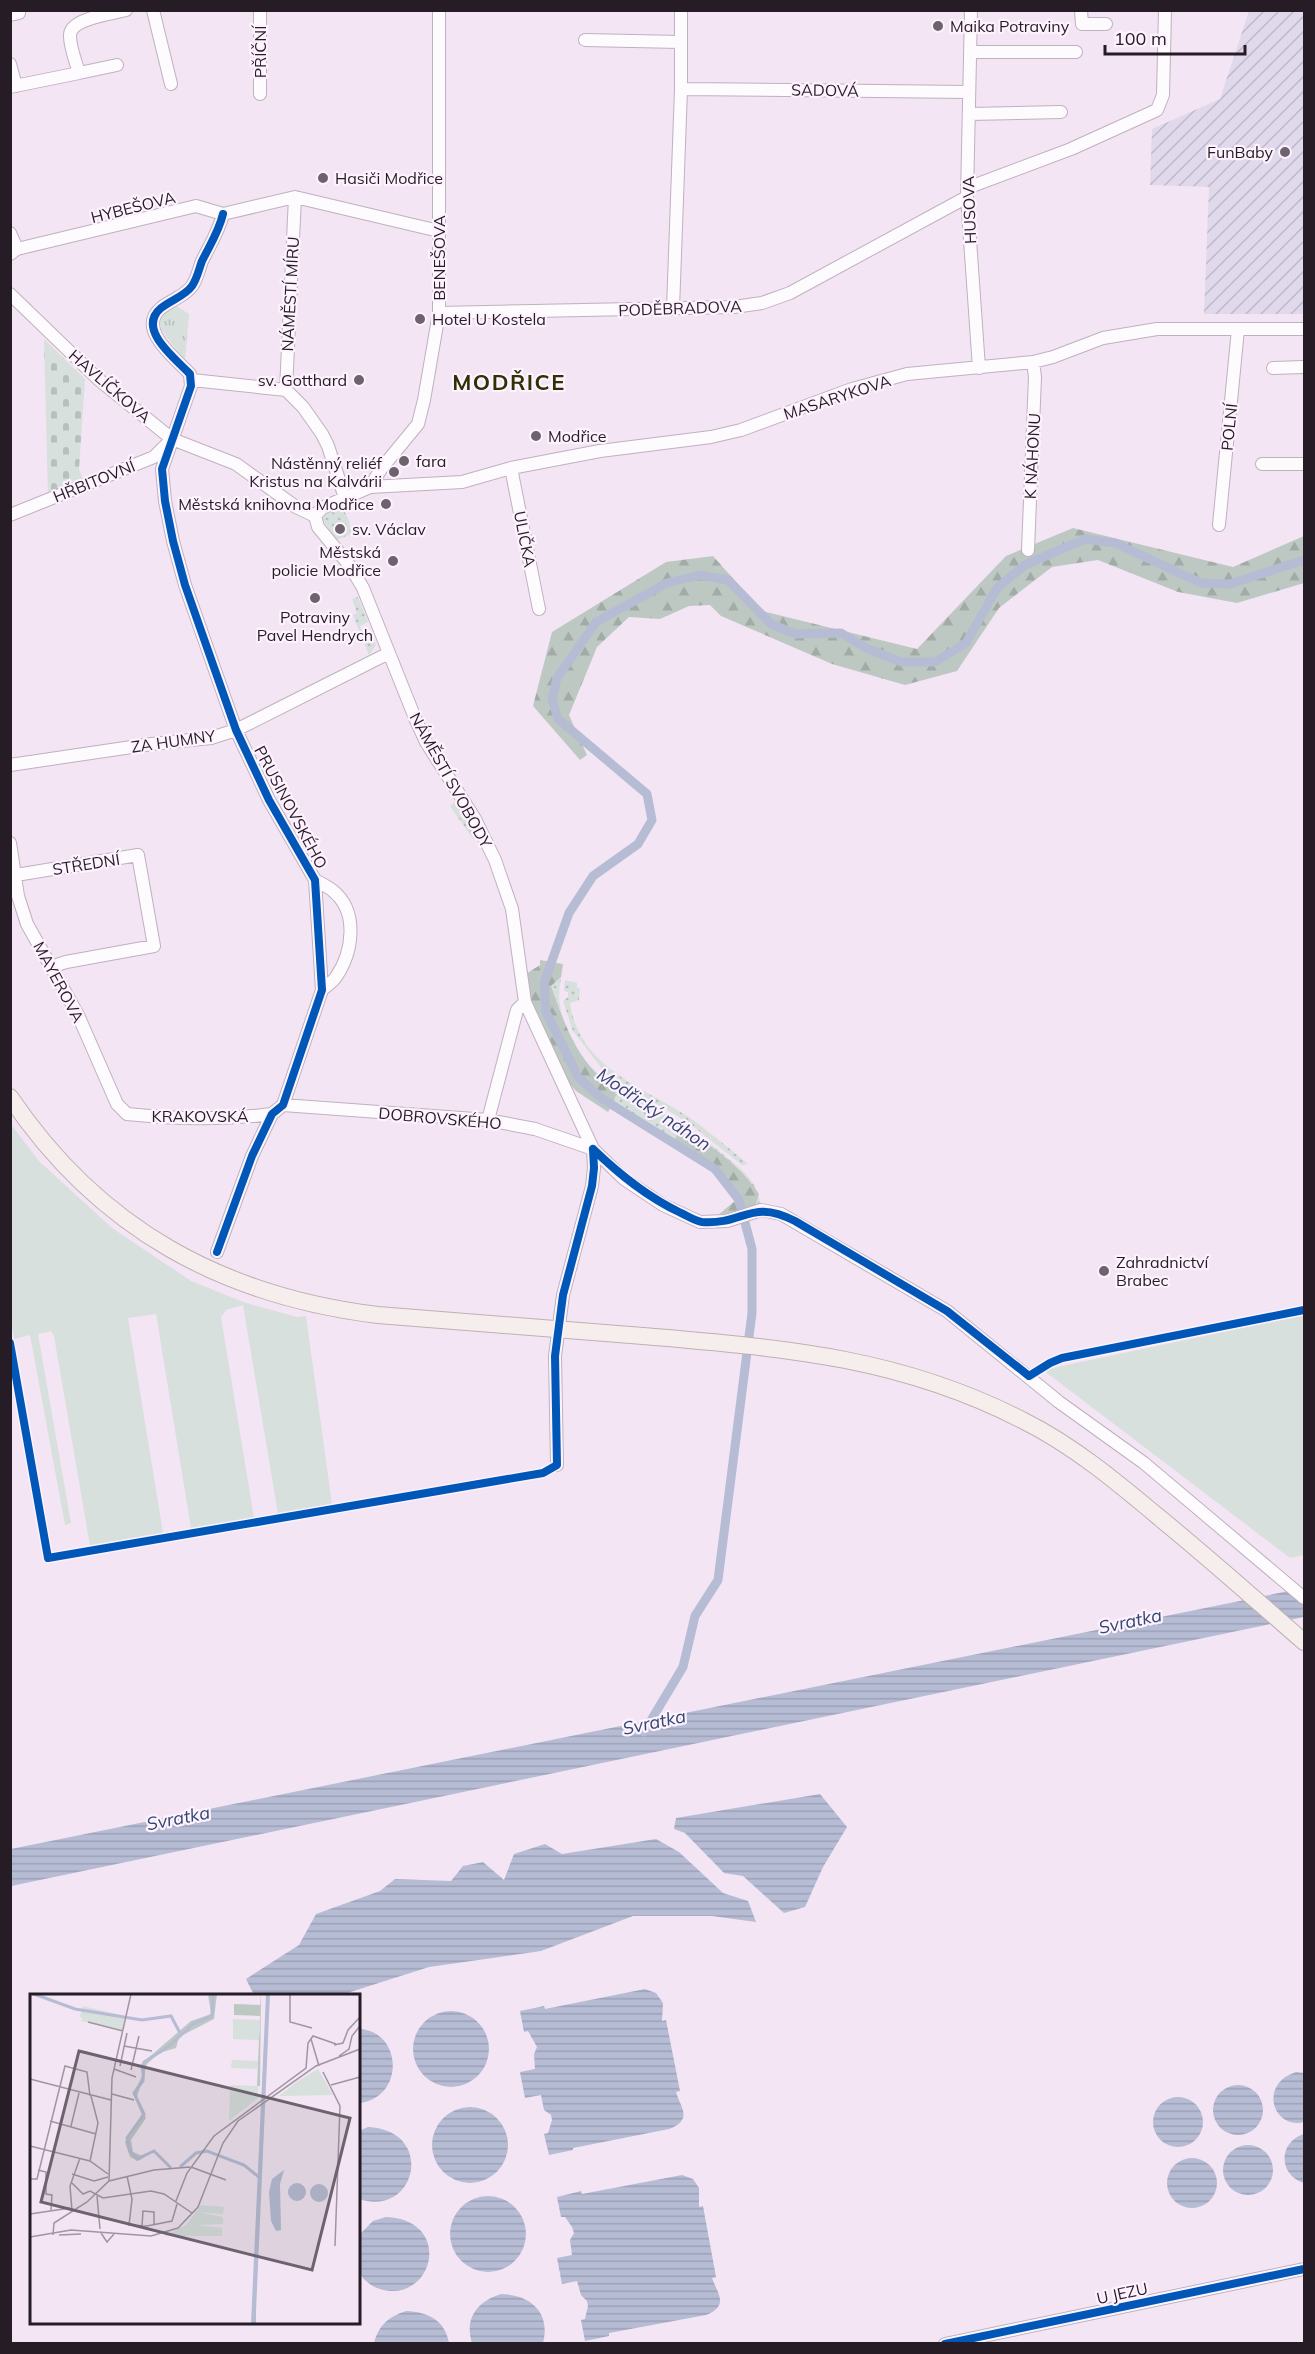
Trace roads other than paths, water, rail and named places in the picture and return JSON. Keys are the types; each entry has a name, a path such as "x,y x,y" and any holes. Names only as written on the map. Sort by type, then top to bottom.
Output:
{"main road":[{"path":"10,1097 40,1138 72,1174 141,1231 217,1274 279,1297 330,1309 378,1315 729,1344 829,1356 896,1370 979,1400 1026,1422 1104,1473 1304,1641"}],"street":[{"path":"79,73 70,36 71,29 78,23 126,10"},
{"path":"153,10 171,84"},
{"name":"PŘÍČNÍ","path":"260,10 260,94"},
{"name":"BENEŠOVA","path":"370,488 381,469 418,424 439,313 439,10"},
{"path":"673,309 681,89 681,10"},
{"name":"HUSOVA","path":"971,10 967,193 980,368"},
{"path":"1081,10 1082,24 1106,24"},
{"name":"PODĚBRADOVA","path":"439,313 734,307 762,303 790,292 967,193 1157,110 1163,95 1165,10"},
{"path":"585,40 680,42"},
{"path":"970,52 1076,52"},
{"path":"10,64 13,87 117,65"},
{"name":"SADOVÁ","path":"681,89 969,92"},
{"path":"969,114 1061,112"},
{"name":"HYBEŠOVA","path":"14,252 196,206 223,214 295,198 439,231"},
{"name":"NÁMĚSTÍ MÍRU","path":"286,390 295,198"},
{"path":"223,214 218,232 193,285 161,308 154,316 152,323 154,332 190,374 192,380 286,390 303,407 328,446 345,498"},
{"path":"10,232 14,252"},
{"name":"HAVLÍČKOVA","path":"10,294 98,379 172,439 236,464 296,507 315,516"},
{"name":"POLNÍ","path":"1219,525 1238,329"},
{"name":"MASARYKOVA","path":"370,488 462,482 511,468 600,452 711,437 741,430 852,389 907,374 1034,362 1103,338 1156,330 1305,329"},
{"name":"K NÁHONU","path":"1028,550 1034,362"},
{"path":"1273,368 1305,367"},
{"name":"PRUSINOVSKÉHO","path":"192,380 162,469 165,501 173,541 185,585 236,730 269,800 315,880 322,990 283,1105"},
{"name":"HŘBITOVNÍ","path":"10,514 154,457 172,439"},
{"path":"1262,464 1305,464"},
{"name":"ULIČKA","path":"511,468 538,609"},
{"path":"315,516 322,508 370,488"},
{"name":"NÁMĚSTÍ SVOBODY","path":"315,516 318,527 350,566 363,588 426,742 475,819 495,860 512,909 525,1002 593,1149"},
{"name":"ZA HUMNY","path":"10,765 152,744 211,738 236,730 389,653"},
{"name":"MAYEROVA","path":"10,843 22,911 78,1015 117,1104 127,1114"},
{"name":"STŘEDNÍ","path":"16,875 138,855 154,946 66,962 51,967"},
{"name":"PRUSINOVSKÉHO","path":"315,880 332,890 342,901 352,927 349,948 336,979 322,990"},
{"path":"488,1120 517,1010 525,1002"},
{"path":"217,1252 248,1165 272,1114 283,1105"},
{"name":"DOBROVSKÉHO","path":"283,1105 488,1120 535,1129 593,1149"},
{"name":"KRAKOVSKÁ","path":"127,1114 248,1117 272,1114"},
{"path":"593,1149 624,1179 663,1205 700,1222 727,1221 767,1210 782,1214 947,1311 1077,1416 1144,1463 1305,1598"},
{"path":"557,1465 555,1356 558,1329 563,1295 592,1186 593,1149"},
{"name":"U JEZU","path":"945,2343 1305,2269"}],"water":[{"name":"Svratka","path":"1304,1588 1304,1617 11,1886 11,1849"},
{"path":"820,1794 847,1827 823,1867 805,1907 784,1913 743,1876 724,1873 685,1833 674,1829 676,1818"},
{"path":"656,1839 679,1852 723,1893 748,1901 756,1922 712,1916 633,1916 541,1951 429,1967 344,1994 254,1994 246,1979 299,1945 316,1914 380,1891 395,1879 451,1881 463,1866 483,1862 504,1880 514,1854 545,1844 562,1854"},
{"path":"645,1989 656,1993 663,2003 662,2021 666,2020 680,2091 676,2092 683,2112 681,2121 669,2129 549,2155 544,2134 548,2133 552,2120 551,2115 544,2110 541,2095 525,2098 520,2072 535,2069 534,2054 537,2047 528,2031 524,2032 520,2011 544,2006 545,2009"},
{"path":"451,2011 465,2014 478,2022 486,2035 489,2049 486,2063 478,2076 465,2084 451,2087 437,2084 424,2076 416,2063 413,2049 416,2035 424,2022 437,2014"},
{"path":"360,2029 374,2033 384,2041 393,2065 391,2078 385,2090 374,2098 360,2103"},
{"path":"1296,2072 1304,2073 1304,2122 1293,2123 1278,2113 1274,2105 1274,2095 1277,2086 1284,2078"},
{"path":"1233,2085 1243,2085 1256,2092 1263,2105 1263,2115 1256,2128 1243,2135 1233,2135 1224,2131 1217,2124 1213,2115 1213,2105 1217,2096 1224,2089"},
{"path":"1173,2097 1183,2097 1196,2104 1203,2117 1203,2127 1196,2140 1183,2147 1173,2147 1164,2143 1157,2136 1153,2127 1153,2117 1157,2108 1164,2101"},
{"path":"470,2107 484,2110 497,2118 505,2131 508,2145 505,2159 497,2172 484,2180 470,2183 456,2180 443,2172 435,2159 432,2145 435,2131 443,2118 456,2110"},
{"path":"368,2127 390,2132 403,2142 410,2156 411,2171 405,2185 394,2196 379,2201 360,2199 360,2131"},
{"path":"1304,2134 1304,2183 1289,2173 1284,2158 1289,2144"},
{"path":"1243,2145 1253,2145 1266,2152 1273,2165 1273,2175 1266,2188 1253,2195 1243,2195 1234,2191 1227,2184 1223,2175 1223,2165 1227,2156 1234,2149"},
{"path":"1187,2158 1197,2158 1210,2165 1217,2178 1217,2188 1210,2201 1197,2208 1187,2208 1178,2204 1171,2197 1167,2188 1167,2178 1171,2169 1178,2162"},
{"path":"682,2175 693,2179 699,2188 699,2207 703,2206 716,2277 712,2278 720,2298 718,2307 706,2315 609,2333 609,2336 585,2341 581,2320 585,2319 587,2301 581,2295 577,2281 562,2284 557,2258 572,2255 570,2240 574,2233 565,2217 561,2217 557,2197"},
{"path":"488,2196 502,2199 515,2207 523,2220 526,2234 523,2248 515,2261 502,2269 488,2272 474,2269 461,2261 453,2248 450,2234 453,2220 461,2207 474,2199"},
{"path":"386,2217 408,2222 422,2232 428,2245 429,2260 423,2274 413,2285 398,2291 380,2289 368,2283 360,2274 360,2234 373,2221"},
{"path":"501,2294 521,2298 536,2307 544,2322 543,2343 472,2343 470,2326 475,2312 486,2301"},
{"path":"406,2311 421,2313 434,2319 444,2328 449,2343 374,2343 385,2322"}],"waterway":[{"name":"Modřický náhon","path":"644,1732 683,1667 695,1616 718,1580 752,1313 752,1249 739,1200 715,1169 601,1098 578,1077 546,1012 544,983 569,913 593,876 638,844 652,820 647,794 558,719 552,699 557,678 596,622 667,583 700,575 728,580 771,624 795,634 841,633 866,648 901,662 935,662 966,643 997,588 1025,565 1085,539 1115,543 1201,583 1230,584 1304,560"}],"place":[{"name":"Maika Potraviny","path":"938,26"},
{"name":"FunBaby","path":"1285,152"},
{"name":"Hasiči Modřice","path":"323,178"},
{"name":"Hotel U Kostela","path":"420,319"},
{"name":"sv. Gotthard","path":"359,380"},
{"name":"Modřice","path":"536,436"},
{"name":"fara","path":"404,461"},
{"name":"Nástěnný reliéf Kristus na Kalvárii","path":"394,472"},
{"name":"Městská knihovna Modřice","path":"386,504"},
{"name":"sv. Václav","path":"340,529"},
{"name":"Městská policie Modřice","path":"393,561"},
{"name":"Potraviny Pavel Hendrych","path":"315,598"},
{"name":"Zahradnictví Brabec","path":"1104,1271"}],"district":[{"name":"MODŘICE","path":"509,382"}]}
